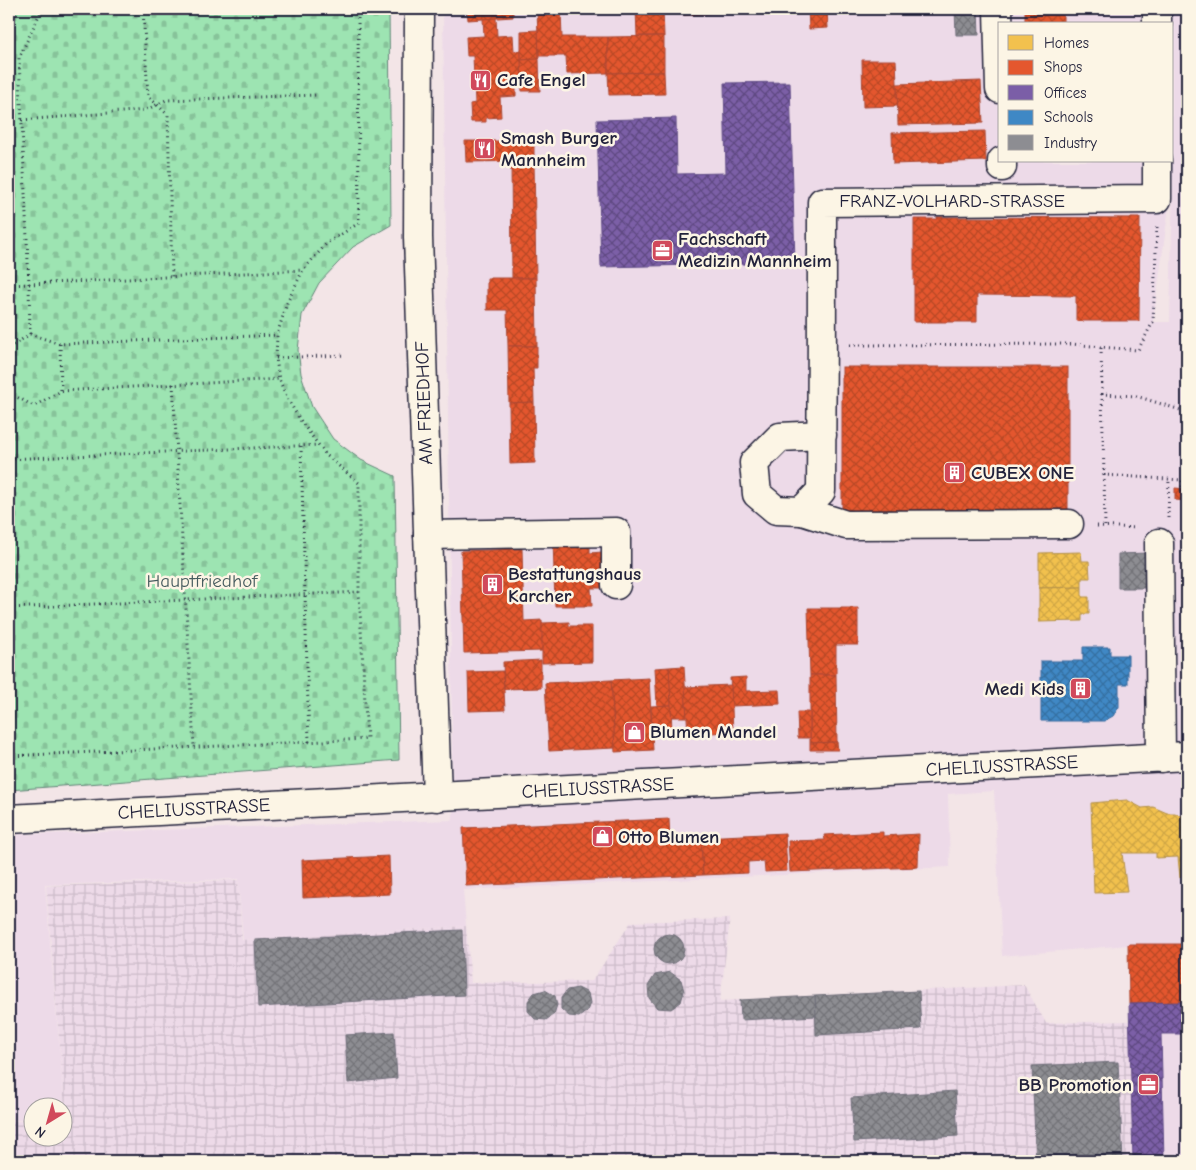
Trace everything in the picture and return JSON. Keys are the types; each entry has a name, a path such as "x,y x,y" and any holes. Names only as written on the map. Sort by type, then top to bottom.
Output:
{"street":[{"name":"AM FRIEDHOF","path":"418,9 418,236 437,797"},
{"path":"998,9 998,22"},
{"path":"1157,9 1157,22"},
{"path":"1157,162 1157,199"},
{"name":"FRANZ-VOLHARD-STRASSE","path":"802,511 821,491 822,202 1157,199"},
{"path":"822,435 780,437 754,463 757,494 776,510 802,511 846,525 1069,524"},
{"path":"428,535 616,532 616,585"},
{"path":"1159,537 1174,757"},
{"name":"CHELIUSSTRASSE","path":"9,819 1174,757"}],"path":[{"path":"30,334 19,58 42,9"},
{"path":"143,9 148,96 168,115 172,277"},
{"path":"9,756 367,739 359,592 359,483 326,455 302,423 287,398 279,379 276,358 277,335 287,303 302,270 327,243 359,223 358,9"},
{"path":"9,58 19,58"},
{"path":"22,120 146,110 166,100 318,94"},
{"path":"822,345 1072,344 1138,350 1153,322 1157,199"},
{"path":"9,285 302,270"},
{"path":"30,334 60,344 277,335"},
{"path":"9,348 30,334"},
{"path":"60,344 61,391"},
{"path":"1101,347 1105,526"},
{"path":"276,358 345,355"},
{"path":"9,372 9,393 34,406 61,391 279,379"},
{"path":"173,384 194,747"},
{"path":"1102,394 1136,396 1187,412"},
{"path":"9,459 318,445"},
{"path":"301,446 304,595 310,742"},
{"path":"1104,475 1182,480 1182,495"},
{"path":"1069,524 1105,526 1159,537 1168,526 1169,478"},
{"path":"9,608 359,592"}],"shaded area":[{"path":"443,9 1187,9 1187,1161 1133,1161 1128,945 1002,956 994,791 948,794 950,867 463,890 466,926 243,940 238,879 45,885 64,1098 22,1098 22,1120 9,1120 9,835 453,820","holes":["1173,177 1170,322 1153,322"]},
{"path":"238,880 242,940 466,926 471,983 592,981 631,922 730,919 720,1001 1024,985 1046,1023 1130,1021 1133,1161 9,1161 9,1121 22,1121 22,1148 72,1148 72,1098 64,1098 46,886"}],"green space":[{"name":"Hauptfriedhof","path":"9,9 389,9 391,225 353,247 319,283 302,315 298,350 301,374 312,407 333,439 361,460 395,476 399,760 9,790"}],"building: Homes":[{"path":"1081,552 1082,561 1089,561 1090,578 1082,578 1082,587 1039,588 1039,553"},
{"path":"1082,587 1082,597 1089,597 1089,614 1082,614 1082,621 1039,622 1039,588"},
{"path":"1127,800 1142,808 1153,807 1167,813 1175,813 1187,819 1187,886 1183,886 1183,876 1180,878 1178,857 1156,858 1156,853 1122,853 1127,892 1094,893 1091,803"}],"building: Shops":[{"path":"467,9 513,9 513,17 468,20"},
{"path":"537,9 561,9 561,11 537,12"},
{"path":"636,9 663,9 664,36 637,36"},
{"path":"683,9 754,9 754,11 684,15"},
{"path":"808,9 827,9 828,28 809,29"},
{"path":"1025,9 1063,9 1063,22 1025,22"},
{"path":"561,11 562,37 608,37 608,73 567,74 566,56 539,56 537,12"},
{"path":"496,18 497,36 513,35 514,51 521,51 523,83 516,83 516,96 500,97 501,117 486,118 486,122 471,122 470,104 475,103 473,56 467,56 466,37 484,36 483,19"},
{"path":"538,30 539,59 521,60 521,31"},
{"path":"664,36 664,72 608,73 608,37"},
{"path":"539,59 540,91 522,91 521,60"},
{"path":"862,60 896,60 898,106 863,107"},
{"path":"664,72 665,94 609,95 608,73"},
{"path":"981,81 983,123 898,125 897,84"},
{"path":"985,131 986,161 893,164 892,133"},
{"path":"465,141 534,141 534,161 466,162"},
{"path":"511,161 534,161 536,278 512,278"},
{"path":"937,217 1140,218 1139,321 1076,321 1076,296 977,295 977,322 914,322 914,219 937,219"},
{"path":"487,278 536,278 537,346 508,346 507,310 487,310"},
{"path":"508,346 537,346 537,368 533,368 534,402 509,403"},
{"name":"CUBEX ONE","path":"842,367 1068,367 1068,515 842,515"},
{"path":"534,402 535,463 510,464 509,403"},
{"path":"1175,488 1187,489 1187,501 1175,500"},
{"path":"590,538 590,553 602,552 602,588 591,588 592,606 555,606 553,539"},
{"name":"Bestattungshaus Karcher","path":"522,549 524,621 542,620 543,651 464,653 461,551"},
{"path":"808,608 858,608 858,645 836,645 836,675 810,675"},
{"path":"569,622 569,626 592,626 592,662 542,663 542,623"},
{"path":"541,660 541,688 504,689 503,662"},
{"path":"684,666 687,717 671,717 669,667"},
{"path":"669,667 671,705 657,706 655,668"},
{"path":"503,671 505,710 469,711 468,672"},
{"path":"810,675 836,675 837,742 810,743"},
{"path":"746,677 746,691 779,690 780,704 732,706 730,678"},
{"path":"649,678 653,750 615,752 611,680"},
{"path":"611,680 615,748 549,751 545,683"},
{"path":"731,685 733,732 688,734 685,687"},
{"path":"671,705 672,733 652,734 651,706"},
{"path":"797,712 810,712 810,738 798,738"},
{"path":"837,742 838,750 810,750 810,743"},
{"path":"669,819 670,839 701,837 703,875 466,886 463,828"},
{"path":"883,832 883,836 919,834 918,867 790,872 788,841 825,840 824,835"},
{"path":"785,833 787,871 765,872 764,861 748,862 748,873 703,875 701,837"},
{"path":"389,856 390,894 303,898 302,860"},
{"path":"1128,944 1187,944 1187,1002 1129,1003"}],"building: Offices":[{"path":"790,82 795,263 601,267 597,120 676,118 677,174 726,173 724,83"},
{"path":"1187,1002 1187,1034 1161,1034 1164,1161 1133,1161 1129,1003"}],"building: Schools":[{"name":"Medi Kids","path":"1083,647 1110,647 1110,655 1128,655 1128,684 1119,684 1119,707 1113,716 1104,721 1041,721 1041,661 1083,661"}],"building: Industry":[{"path":"955,9 978,9 979,35 956,35"},
{"path":"1148,553 1148,588 1118,588 1118,554"},
{"path":"462,930 464,995 258,1007 255,940"},
{"path":"669,934 679,939 684,949 679,959 669,964 659,959 654,949 659,939"},
{"path":"670,972 681,980 684,991 681,1002 671,1009 657,1008 649,998 648,986 655,975"},
{"path":"578,988 588,993 590,1003 587,1011 579,1017 569,1016 561,1009 561,998 567,990"},
{"path":"545,990 555,996 557,1005 554,1014 546,1020 535,1019 528,1011 528,1001 534,993"},
{"path":"919,991 921,1029 816,1035 815,996"},
{"path":"815,996 816,1016 741,1020 740,1000"},
{"path":"394,1032 397,1078 348,1083 345,1035"},
{"path":"1118,1062 1123,1161 1036,1161 1032,1066"},
{"path":"955,1091 958,1136 854,1142 851,1098"}],"place":[{"name":"Cafe Engel","path":"481,80"},
{"name":"Smash Burger Mannheim","path":"485,149"},
{"name":"Fachschaft Medizin Mannheim","path":"662,250"},
{"name":"CUBEX ONE","path":"955,473"},
{"name":"Bestattungshaus Karcher","path":"492,585"},
{"name":"Medi Kids","path":"1080,689"},
{"name":"Blumen Mandel","path":"634,732"},
{"name":"Otto Blumen","path":"602,837"},
{"name":"BB Promotion","path":"1148,1085"}]}
